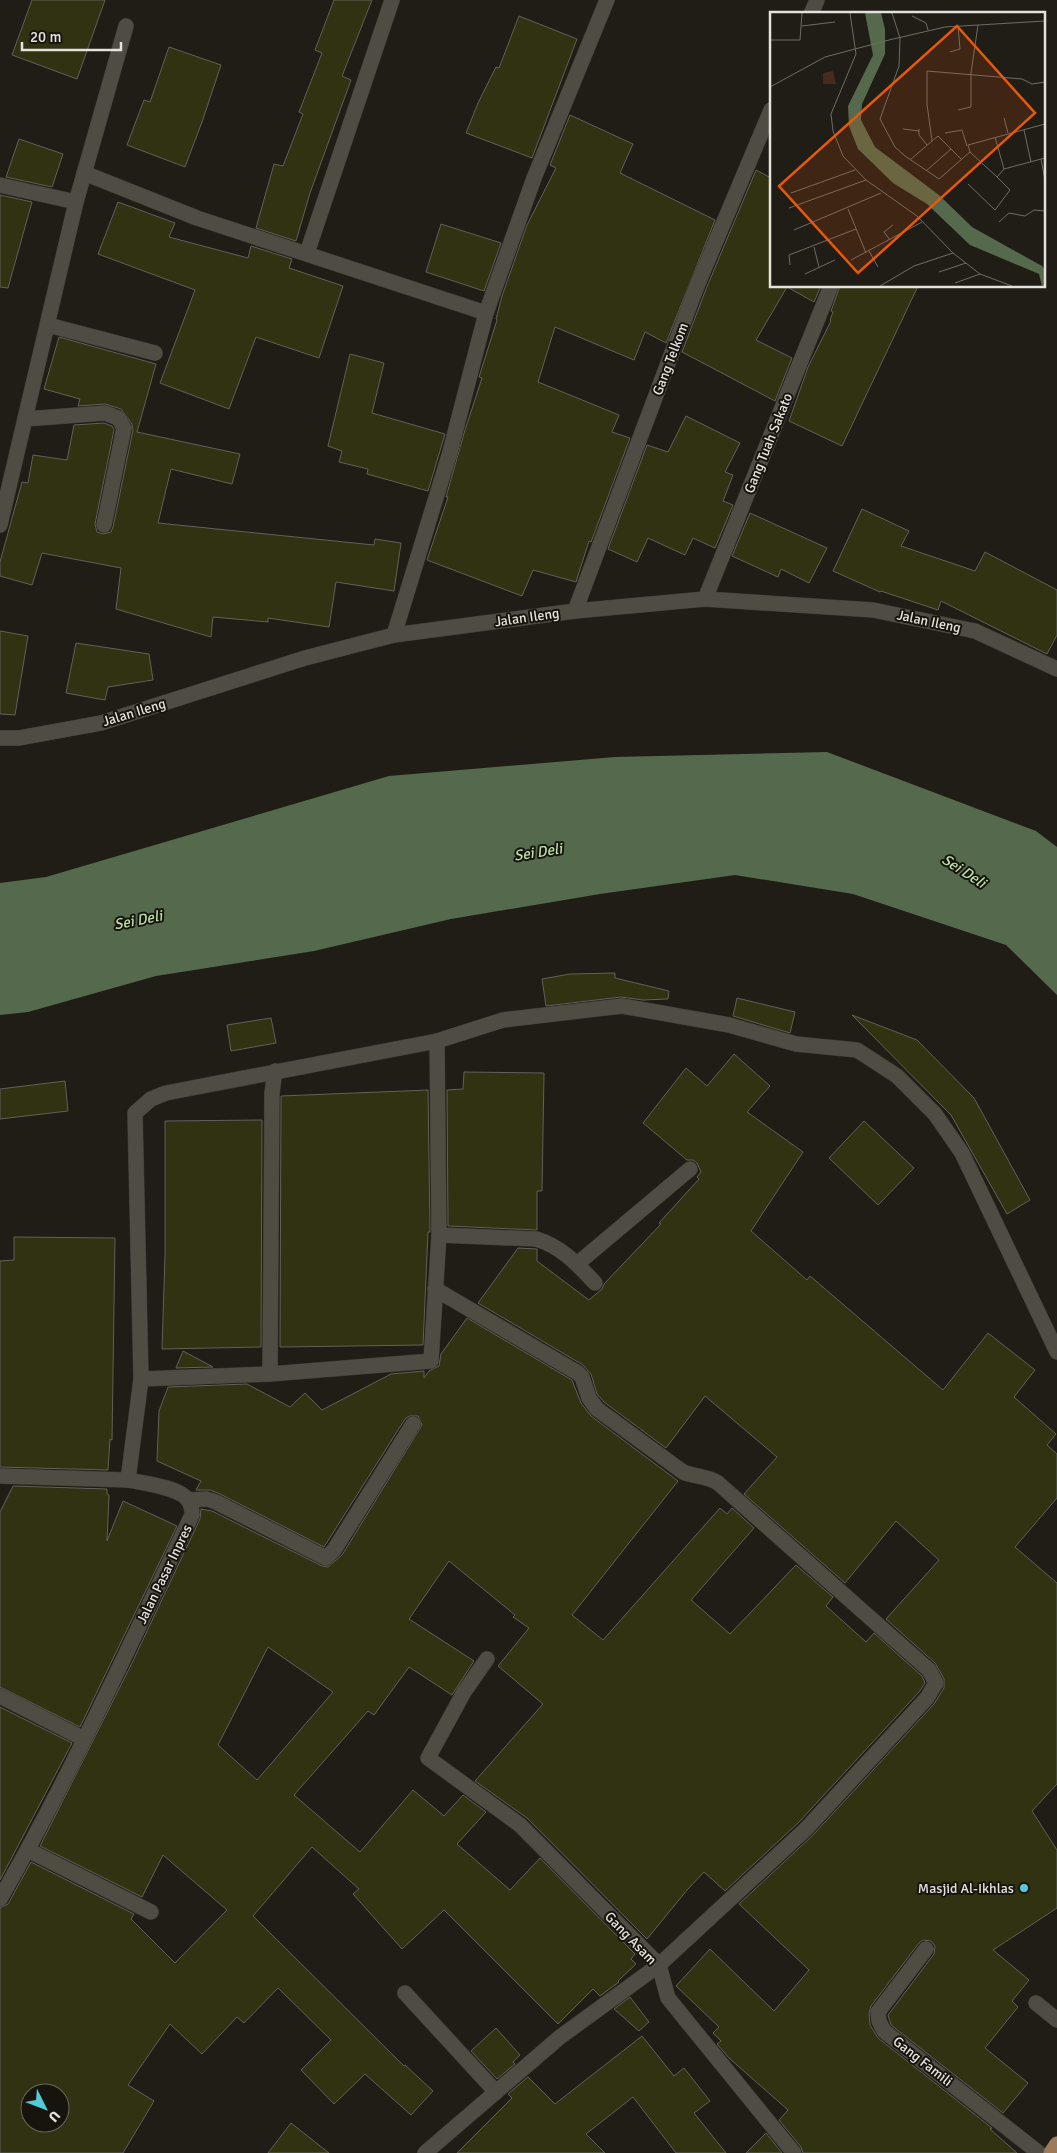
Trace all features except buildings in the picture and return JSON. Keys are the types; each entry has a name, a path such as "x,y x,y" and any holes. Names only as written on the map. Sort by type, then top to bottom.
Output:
{"main road":[{"path":"1050,2153 1057,2144"}],"street":[{"path":"307,253 392,0"},
{"path":"394,635 450,452 486,314 534,178 607,0"},
{"path":"812,12 817,0"},
{"path":"0,525 76,202 126,26"},
{"name":"Gang Telkom","path":"575,611 697,286 770,112"},
{"path":"84,173 198,218 486,314"},
{"path":"0,185 76,202"},
{"name":"Gang Tuah Sakato","path":"704,599 830,288"},
{"path":"48,325 155,353"},
{"path":"25,419 105,413 118,418 124,428 104,525"},
{"name":"Jalan Ileng","path":"0,738 19,738 101,723 305,658 394,635 575,611 704,599 873,610 975,631 1057,669"},
{"path":"128,1480 140,1379 135,1113 151,1099 166,1093 437,1041 503,1020 622,1006 729,1025 796,1044 858,1050 897,1076 935,1114 962,1153 1057,1352"},
{"path":"140,1379 270,1374 431,1361 439,1235 437,1041"},
{"path":"270,1374 272,1093 274,1071"},
{"path":"577,1264 690,1169"},
{"path":"439,1235 536,1239 550,1243 577,1264 595,1283"},
{"path":"425,2153 560,2038 659,1965 806,1830 926,1698 936,1683 930,1670 718,1483 710,1477 696,1477 683,1472 597,1409 589,1398 582,1377 578,1373 435,1289"},
{"path":"0,1476 128,1480 171,1490 182,1494 189,1500 216,1502 326,1558 334,1550 413,1424"},
{"name":"Jalan Pasar Inpres","path":"0,1899 28,1850 84,1739 192,1515 189,1500"},
{"name":"Gang Asam","path":"487,1659 464,1692 428,1758 520,1825 659,1965 668,1998 794,2153"},
{"path":"0,1696 84,1739"},
{"path":"28,1850 151,1912"},
{"name":"Gang Famili","path":"926,1949 878,2012 879,2021 884,2031 1039,2153"},
{"path":"405,1993 496,2092"},
{"path":"1036,2002 1057,2020"}],"water":[{"name":"Sei Deli","path":"827,752 1036,831 1057,847 1057,995 1006,945 853,894 735,875 600,894 451,919 314,951 156,976 28,1012 0,1015 0,883 46,877 389,776 615,757"}],"place":[{"name":"Masjid Al-Ikhlas","path":"1024,1888"}]}
